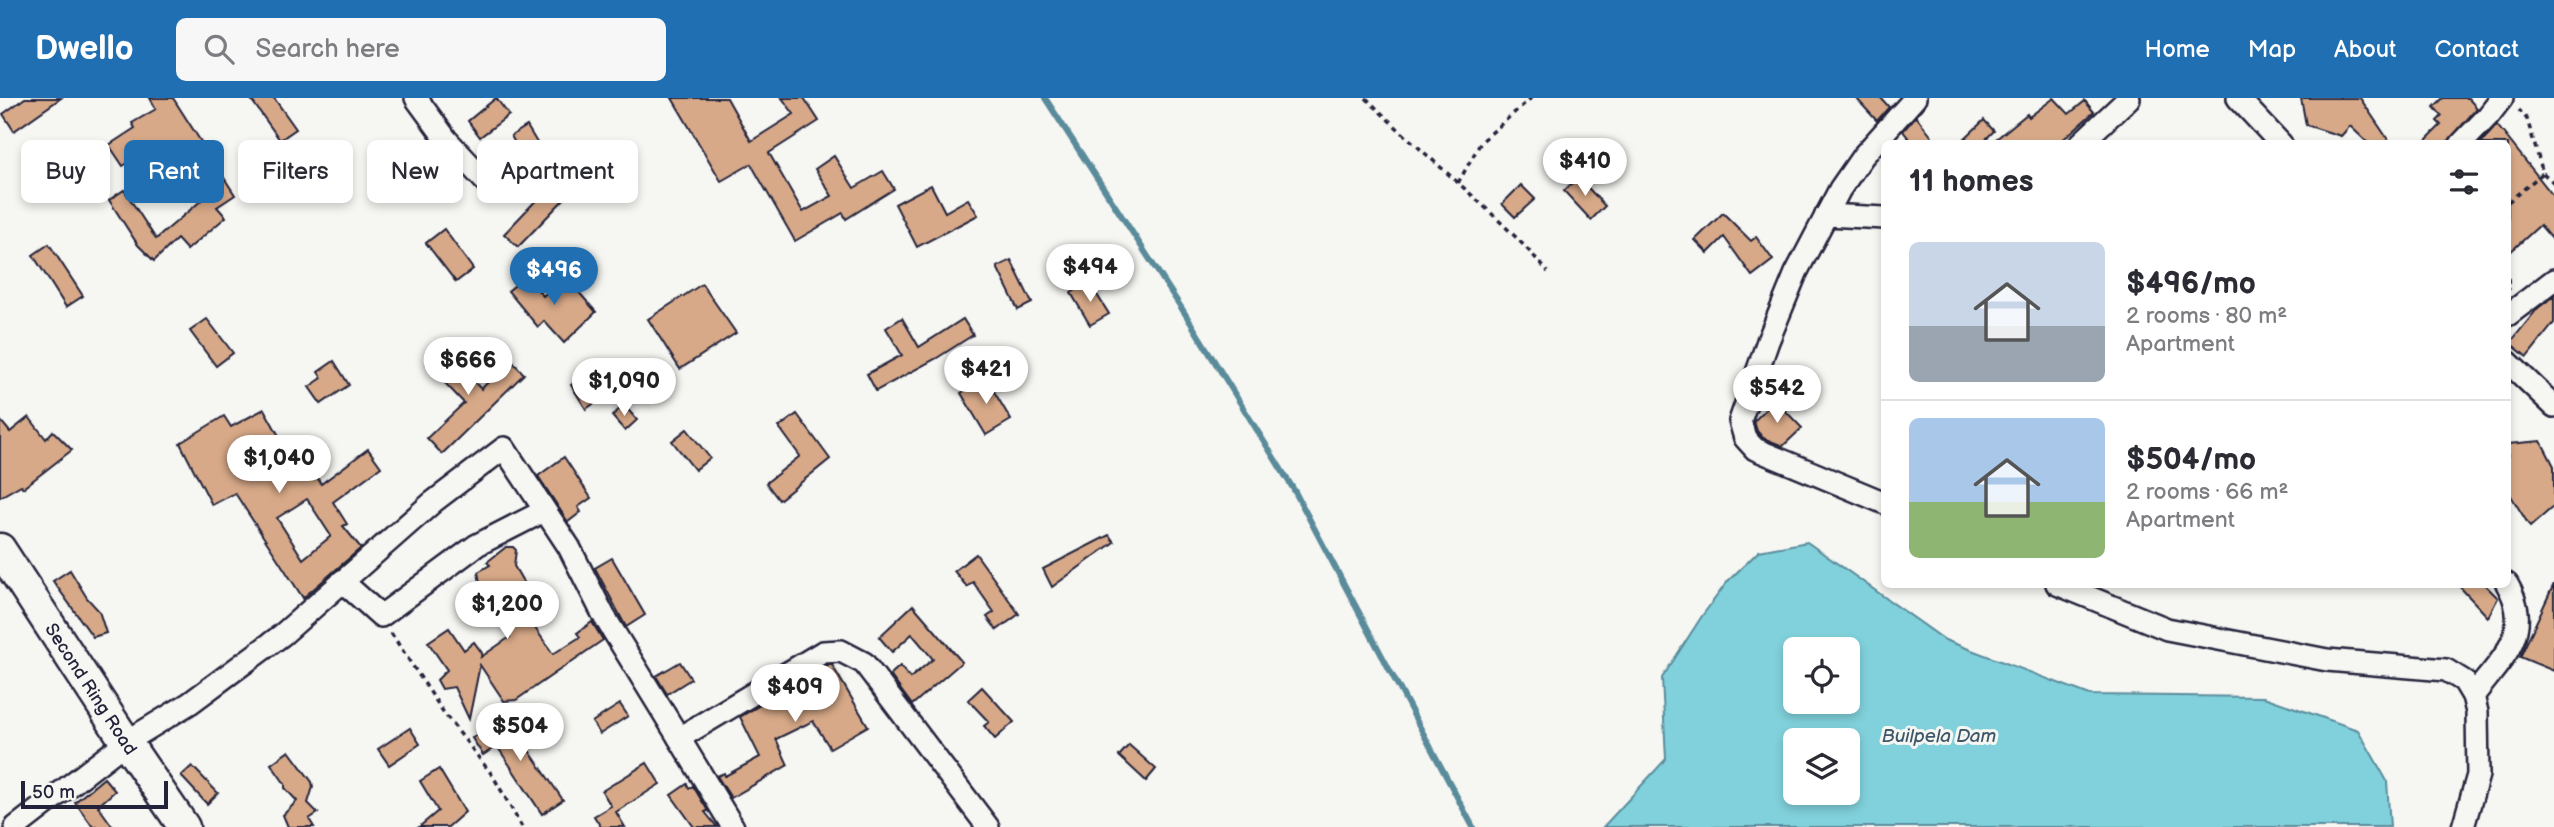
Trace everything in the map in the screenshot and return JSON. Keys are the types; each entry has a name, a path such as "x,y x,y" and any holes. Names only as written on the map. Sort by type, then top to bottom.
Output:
{"main road":[{"name":"Second Ring Road","path":"0,550 184,827"}],"street":[{"path":"416,98 446,139 477,172"},
{"path":"1881,501 1755,449 1745,438 1740,421 1768,341 1796,273 1826,215 1863,156 1915,98"},
{"path":"2084,140 2129,98"},
{"path":"2238,98 2277,140"},
{"path":"2465,140 2508,102"},
{"path":"1826,215 1881,218"},
{"path":"2511,313 2554,280"},
{"path":"2511,369 2554,405"},
{"path":"16,827 126,742 220,682 282,635 433,502 504,449 569,547 604,616 733,827"},
{"path":"342,581 381,616 477,545 544,511"},
{"path":"2067,588 2167,629 2327,660 2446,670 2464,681 2473,696 2477,712 2479,775 2463,827"},
{"path":"2473,696 2512,646 2518,630 2519,618 2515,598 2509,588"},
{"path":"679,738 823,652 841,651 864,663 988,827"}],"path":[{"path":"1366,98 1503,224 1548,272"},
{"path":"1458,183 1481,142 1531,98"},
{"path":"2508,102 2527,119 2543,173 2554,183"},
{"path":"2511,200 2543,173"},
{"path":"381,616 451,723 493,776 522,827"}],"water":[{"name":"Builpela Dam","path":"1807,542 1945,640 2090,695 2264,697 2358,730 2387,781 2390,827 1603,827 1666,759 1662,678 1728,581 1759,551"}],"building":[{"path":"25,98 61,98 14,131 3,114"},
{"path":"150,98 173,98 200,140 124,140 123,166 110,144 135,128 132,123 156,109"},
{"path":"250,98 274,98 296,129 280,140"},
{"path":"496,98 509,115 480,137 468,121"},
{"path":"672,98 727,98 751,141 794,114 782,98 804,98 819,121 769,153 803,212 832,196 815,169 834,156 854,188 883,171 894,189 846,219 843,213 795,241 751,164 721,181"},
{"path":"1856,98 1881,98 1889,107 1877,121"},
{"path":"2054,98 2069,114 2085,101 2094,112 2062,140 1995,140 2027,114 2029,117"},
{"path":"2301,98 2360,98 2388,140 2365,140 2350,126 2341,136 2306,125"},
{"path":"2443,98 2468,98 2477,108 2449,140 2426,140 2441,125 2437,121 2442,116 2434,107"},
{"path":"1916,116 1934,140 1910,140 1903,131"},
{"path":"1984,120 1994,131 1985,140 1963,140"},
{"path":"2497,125 2509,140 2484,140"},
{"path":"527,126 535,140 513,140 511,136"},
{"path":"2511,143 2554,197 2554,241 2540,225 2511,251"},
{"path":"1578,177 1605,206 1591,220 1564,191"},
{"path":"224,178 235,195 224,202"},
{"path":"931,185 945,212 968,199 978,215 917,247 895,204"},
{"path":"1521,185 1535,199 1515,217 1502,204"},
{"path":"124,190 124,203 132,203 156,239 198,203 223,203 217,207 226,217 187,250 177,239 154,261 138,245 110,199"},
{"path":"534,203 560,203 518,247 504,234"},
{"path":"1723,213 1751,241 1756,237 1773,260 1752,276 1724,237 1708,253 1695,240"},
{"path":"444,229 473,269 456,282 426,243"},
{"path":"49,244 83,296 66,307 33,255"},
{"path":"1011,260 1032,303 1018,310 997,267"},
{"path":"526,276 543,296 565,276 596,312 564,343 544,321 538,327 508,291"},
{"path":"1089,282 1109,314 1090,325 1071,293"},
{"path":"702,284 736,333 680,369 648,319"},
{"path":"2554,296 2554,323 2527,357 2511,342 2538,308"},
{"path":"902,318 919,347 963,319 973,335 876,391 867,374 902,355 886,328"},
{"path":"207,319 233,353 216,366 190,331"},
{"path":"443,348 481,389 511,360 524,374 442,454 427,438 464,403 427,364"},
{"path":"334,361 349,385 321,404 309,387 322,378 318,372"},
{"path":"583,377 590,388 595,385 603,397 586,409 571,385"},
{"path":"986,378 1011,420 986,435 961,393"},
{"path":"1775,400 1802,428 1783,446 1763,438 1754,421"},
{"path":"624,405 637,420 625,431 612,416"},
{"path":"264,409 302,477 313,470 321,484 368,449 381,467 333,502 347,524 343,526 361,548 303,598 235,493 212,505 180,443 224,416 231,427","holes":["307,499 331,536 303,559 277,518"]},
{"path":"797,414 830,459 779,500 766,483 800,456 779,427"},
{"path":"29,417 46,439 53,431 72,450 23,488 21,485 0,497 0,420 10,432"},
{"path":"687,429 710,458 695,470 672,441"},
{"path":"2541,441 2554,466 2554,506 2530,527 2511,496 2511,444"},
{"path":"564,457 591,498 578,507 581,512 568,522 538,476"},
{"path":"1109,535 1114,542 1052,587 1043,569"},
{"path":"506,547 516,550 514,566 546,621 535,628 553,654 580,637 577,633 592,622 603,640 516,700 504,701 480,665 469,719 454,687 442,689 437,680 447,670 428,642 449,628 464,650 474,642 482,653 481,657 510,637 480,583 478,572 490,565 487,562"},
{"path":"976,554 1019,614 997,630 987,617 994,612 973,582 967,587 954,571"},
{"path":"612,558 645,615 626,627 595,568"},
{"path":"70,570 87,598 99,611 106,633 93,637 53,581"},
{"path":"2554,584 2554,671 2520,657"},
{"path":"2461,588 2488,588 2498,598 2488,617"},
{"path":"913,605 962,662 912,705 890,675 900,666 910,678 933,659 912,634 892,652 879,637"},
{"path":"680,662 691,679 667,694 656,676"},
{"path":"827,665 832,665 868,726 830,748 813,721 776,739 788,765 731,798 717,776 724,773 725,776 760,757 740,717"},
{"path":"982,687 1014,722 995,739 984,726 989,722 968,700"},
{"path":"620,704 628,716 600,734 592,722"},
{"path":"506,717 563,800 542,814 497,746 483,755 472,738"},
{"path":"410,728 420,744 389,765 378,749"},
{"path":"1129,745 1156,769 1146,781 1119,756"},
{"path":"289,751 312,782 308,803 318,813 309,819 314,827 288,827 283,815 297,801 285,788 271,764"},
{"path":"647,763 660,784 616,812 625,827 601,827 594,816 611,806 602,791"},
{"path":"192,766 218,793 207,804 181,776"},
{"path":"439,769 465,812 448,827 419,827 438,811 420,781"},
{"path":"104,778 115,791 98,806 113,827 93,827 75,802"},
{"path":"687,784 689,788 693,786 708,811 705,812 717,827 694,827 671,795"}],"waterway":[{"path":"1045,98 1184,312 1294,490 1473,827"}]}
